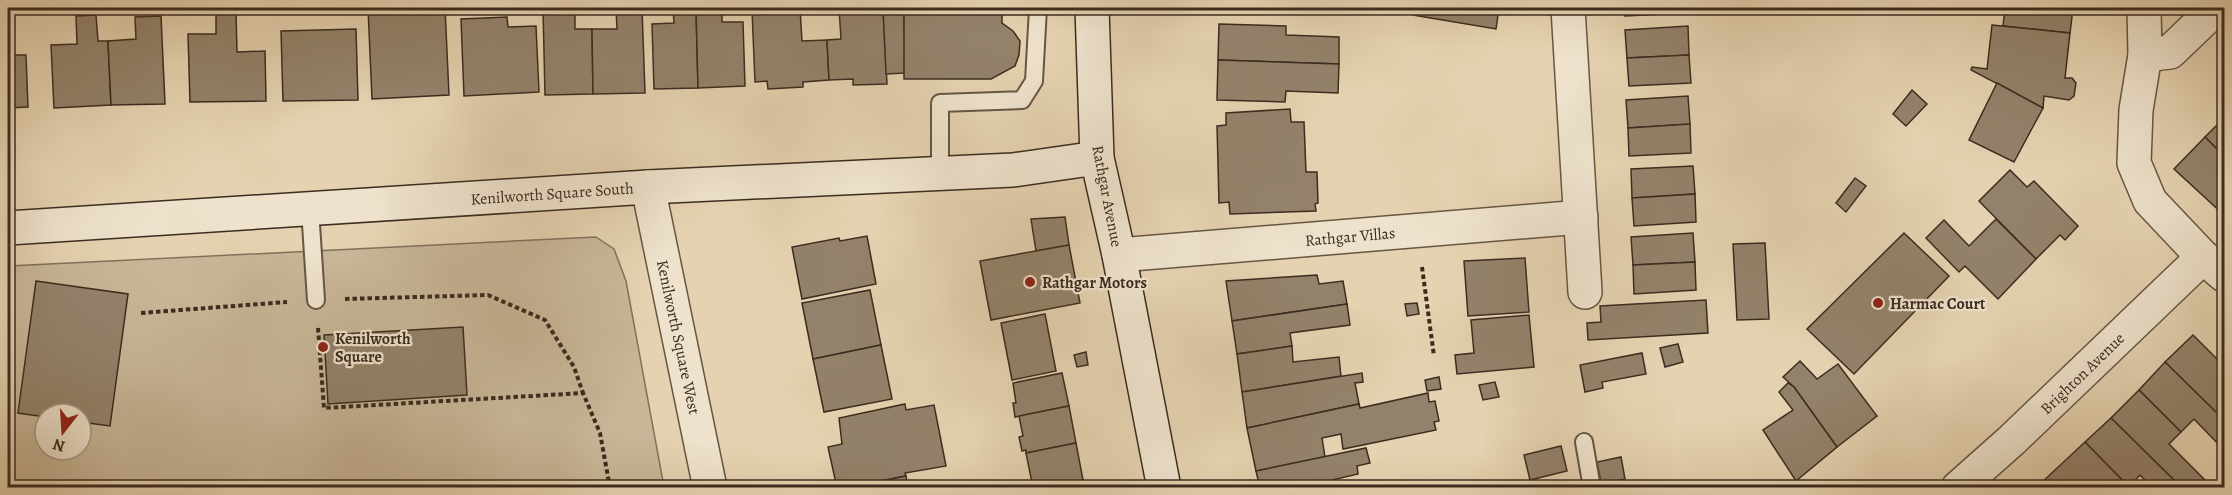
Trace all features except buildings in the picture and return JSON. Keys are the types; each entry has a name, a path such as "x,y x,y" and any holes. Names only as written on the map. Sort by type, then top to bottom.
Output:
{"street":[{"name":"Rathgar Avenue","path":"1092,8 1097,158 1119,255 1164,488"},
{"path":"1568,8 1585,292"},
{"path":"2144,8 2145,55 2136,110 2134,163 2150,201 2214,266"},
{"path":"2145,55 2170,52 2216,8"},
{"name":"Kenilworth Square South","path":"8,228 648,187 1013,170 1097,158"},
{"name":"Kenilworth Square West","path":"648,187 710,488"},
{"name":"Rathgar Villas","path":"1119,255 1581,217"},
{"name":"Brighton Avenue","path":"1958,488 2214,266"}],"lane":[{"path":"940,173 940,103 1022,100 1034,81 1038,8"},
{"path":"310,209 316,300"},
{"path":"1584,442 1592,488"}],"path":[{"path":"1417,231 1434,356"},
{"path":"141,313 316,300 488,295 545,320 574,367 600,433 610,488"},
{"path":"316,300 324,408 583,393"}],"shaded area":[{"name":"Kenilworth Square","path":"596,237 614,249 626,281 664,487 8,488 9,266"}],"place":[{"name":"Rathgar Motors","path":"1030,282"},
{"name":"Harmac Court","path":"1878,303"},
{"name":"Kenilworth Square","path":"323,347"}]}
